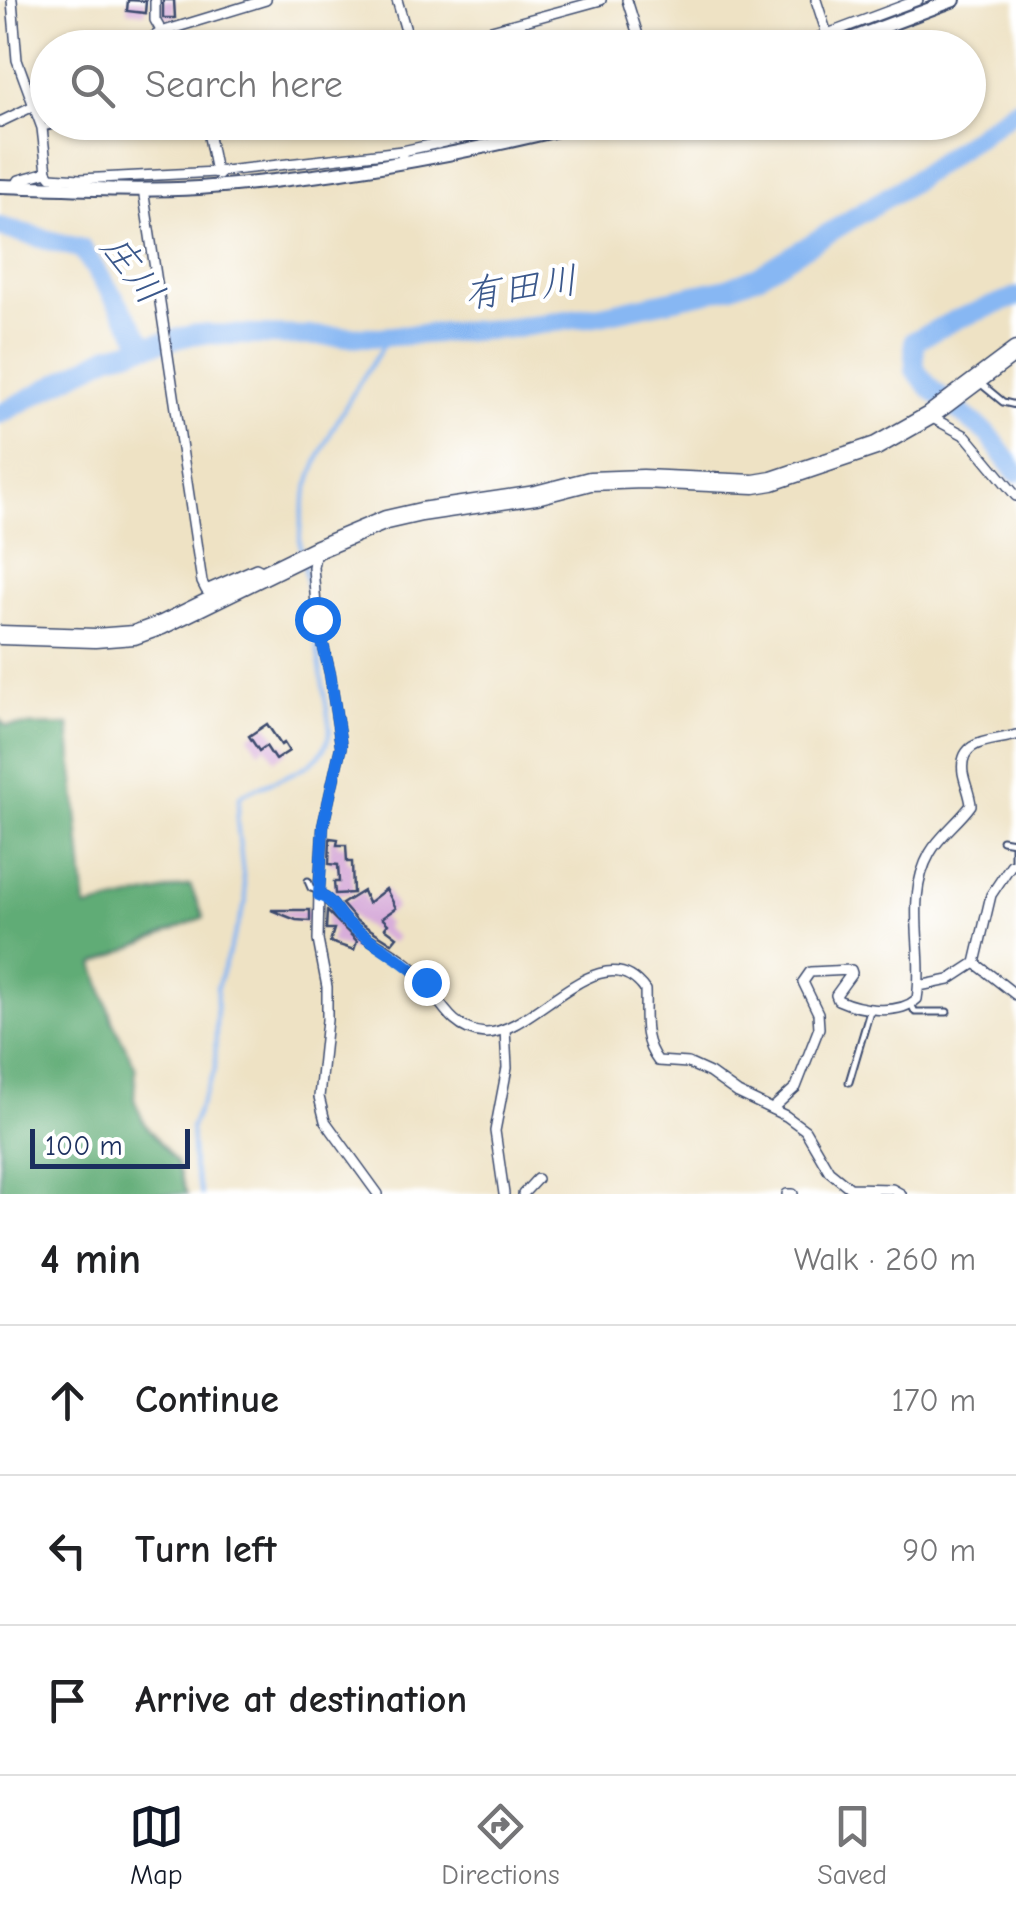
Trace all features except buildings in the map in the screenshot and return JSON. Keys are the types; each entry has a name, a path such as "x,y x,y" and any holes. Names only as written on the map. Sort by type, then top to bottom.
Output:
{"highway":[{"path":"0,635 134,635 386,520 590,482 754,484 772,480 876,446 941,407 1016,351"}],"street":[{"path":"12,0 18,60 30,97"},
{"path":"154,0 159,30"},
{"path":"167,30 266,0"},
{"path":"397,0 406,30"},
{"path":"492,30 601,0"},
{"path":"627,0 636,30"},
{"path":"816,0 824,30"},
{"path":"851,30 918,0"},
{"path":"861,30 954,0"},
{"path":"0,122 30,107"},
{"path":"43,140 51,177 80,179 402,157 521,140"},
{"path":"210,140 217,176 256,175 262,182"},
{"path":"437,140 438,144"},
{"path":"7,186 144,193 262,182 402,157 456,140"},
{"path":"7,186 47,172"},
{"path":"144,193 202,582 206,590 256,568 267,574"},
{"path":"941,407 1016,496"},
{"path":"317,549 313,566 317,619 341,746 323,826 318,940 327,1020 319,1097 324,1121 378,1194"},
{"path":"772,1109 796,1086 819,1028 818,1013 802,982 810,972 851,970 852,974 839,988 838,1000 854,1007 898,1009 917,999 915,901 922,868 933,848 970,805 962,764 967,751 974,744 1016,735"},
{"path":"919,986 949,980 975,963 991,895 1015,864"},
{"path":"319,893 329,898 345,921 408,964 462,1028 495,1033 522,1023 556,995 605,970 620,973 643,985 646,1038 658,1061 688,1063 804,1130 829,1171 850,1188 892,1189 901,1194"},
{"path":"975,963 1016,995"},
{"path":"504,1194 496,1131 507,1068 505,1029"},
{"path":"523,1194 538,1179"}],"lane":[{"path":"978,381 1003,402 1016,404"},
{"path":"1002,840 1014,842 1015,864"},
{"path":"308,881 319,893"},
{"path":"911,1004 915,1012 947,1012"},
{"path":"850,1082 870,1008"}],"green space":[{"path":"0,719 6,726 69,725 86,908 190,885 204,917 94,964 112,1020 136,1068 134,1099 144,1123 176,1162 187,1194 0,1194"}],"waterway":[{"name":"有田川","path":"986,130 1016,109"},
{"name":"有田川","path":"0,414 110,355 196,334 379,337 513,328 601,315 727,288 758,276 909,184 972,140"},
{"name":"庄川","path":"0,227 82,249 146,346"},
{"path":"1016,297 955,320 914,341 915,370 931,389 989,435 1016,472"},
{"path":"301,552 300,525 315,467 343,411 390,336"},
{"path":"201,1194 193,1165 191,1127 215,1070 217,987 246,901 237,821 240,796 308,765 319,756 330,729 303,561"}],"route":[{"path":"317,619 341,746 323,826 319,895 329,898 345,921 408,964 426,982"}]}
